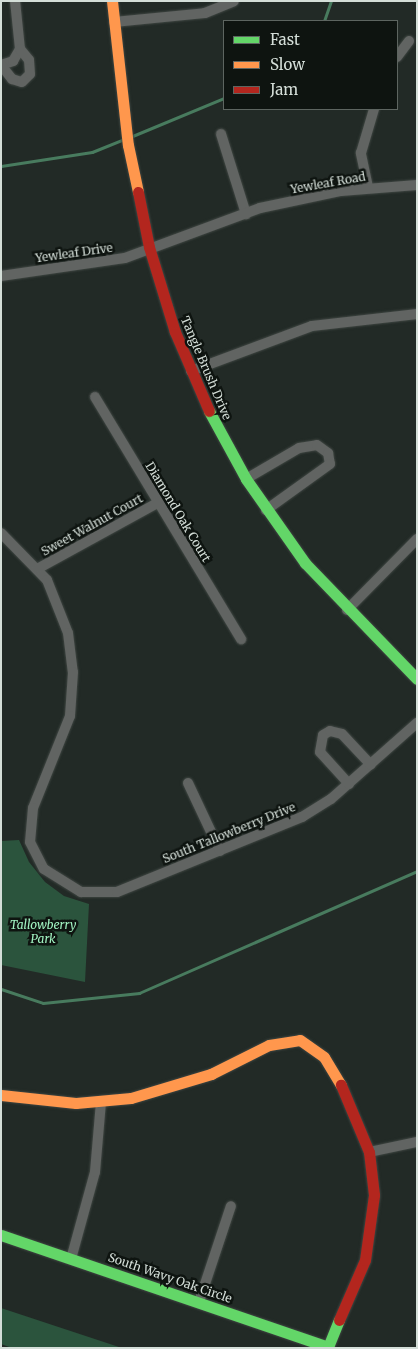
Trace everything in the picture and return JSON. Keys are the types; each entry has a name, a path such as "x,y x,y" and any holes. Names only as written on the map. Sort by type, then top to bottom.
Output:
{"street":[{"path":"15,1 20,49 29,60 30,74 22,82 12,79 1,65 13,61 20,49"},
{"name":"Tangle Brush Drive","path":"112,1 128,140 149,248 191,371 246,479 266,510 305,563 347,610 417,680"},
{"path":"114,22 205,13 234,1"},
{"path":"398,57 409,41"},
{"path":"368,188 361,153 374,110"},
{"path":"221,134 246,214"},
{"name":"Yewleaf Road","path":"149,248 246,214 368,188 417,185"},
{"name":"Yewleaf Drive","path":"1,276 107,262 149,248"},
{"path":"191,371 298,330 417,314"},
{"name":"Diamond Oak Court","path":"95,397 157,503 241,639"},
{"path":"246,479 299,448 317,445 328,452 330,464 266,510"},
{"name":"Sweet Walnut Court","path":"38,568 157,503"},
{"path":"1,533 38,568"},
{"path":"347,610 417,539"},
{"name":"South Tallowberry Drive","path":"38,568 54,592 68,633 73,692 64,739 33,808 30,842 38,860 52,877 81,892 110,893 302,817 349,784 417,723"},
{"path":"349,784 320,752 323,735 330,731 342,734 371,765"},
{"path":"188,783 220,851"},
{"path":"1,1095 50,1103 101,1102 172,1088 269,1045 300,1040 312,1045 336,1074 368,1152 374,1195 370,1242 358,1286 328,1347"},
{"path":"71,1259 93,1181 101,1102"},
{"path":"368,1152 417,1142"},
{"path":"199,1302 231,1206"},
{"name":"South Wavy Oak Circle","path":"1,1235 328,1347"}],"green space":[{"name":"Tallowberry Park","path":"19,840 29,862 45,882 64,896 89,904 85,982 1,965 1,841"},
{"path":"1,1308 122,1348 12,1348 1,1344"}],"waterway":[{"path":"324,20 331,1"},
{"path":"130,137 223,98"},
{"path":"1,166 92,152 124,139"},
{"path":"1,989 43,1003 139,993 417,871"}],"traffic: fast":[{"path":"209,411 246,479 305,563 417,679"},
{"path":"1,1235 328,1347 339,1320"}],"traffic: slow":[{"path":"112,1 128,145 138,192"},
{"path":"1,1095 76,1103 131,1098 211,1074 269,1045 300,1040 324,1057 341,1085"}],"traffic: jam":[{"path":"138,192 149,247 175,332 209,411"},
{"path":"339,1320 365,1260 374,1195 369,1152 341,1085"}]}
